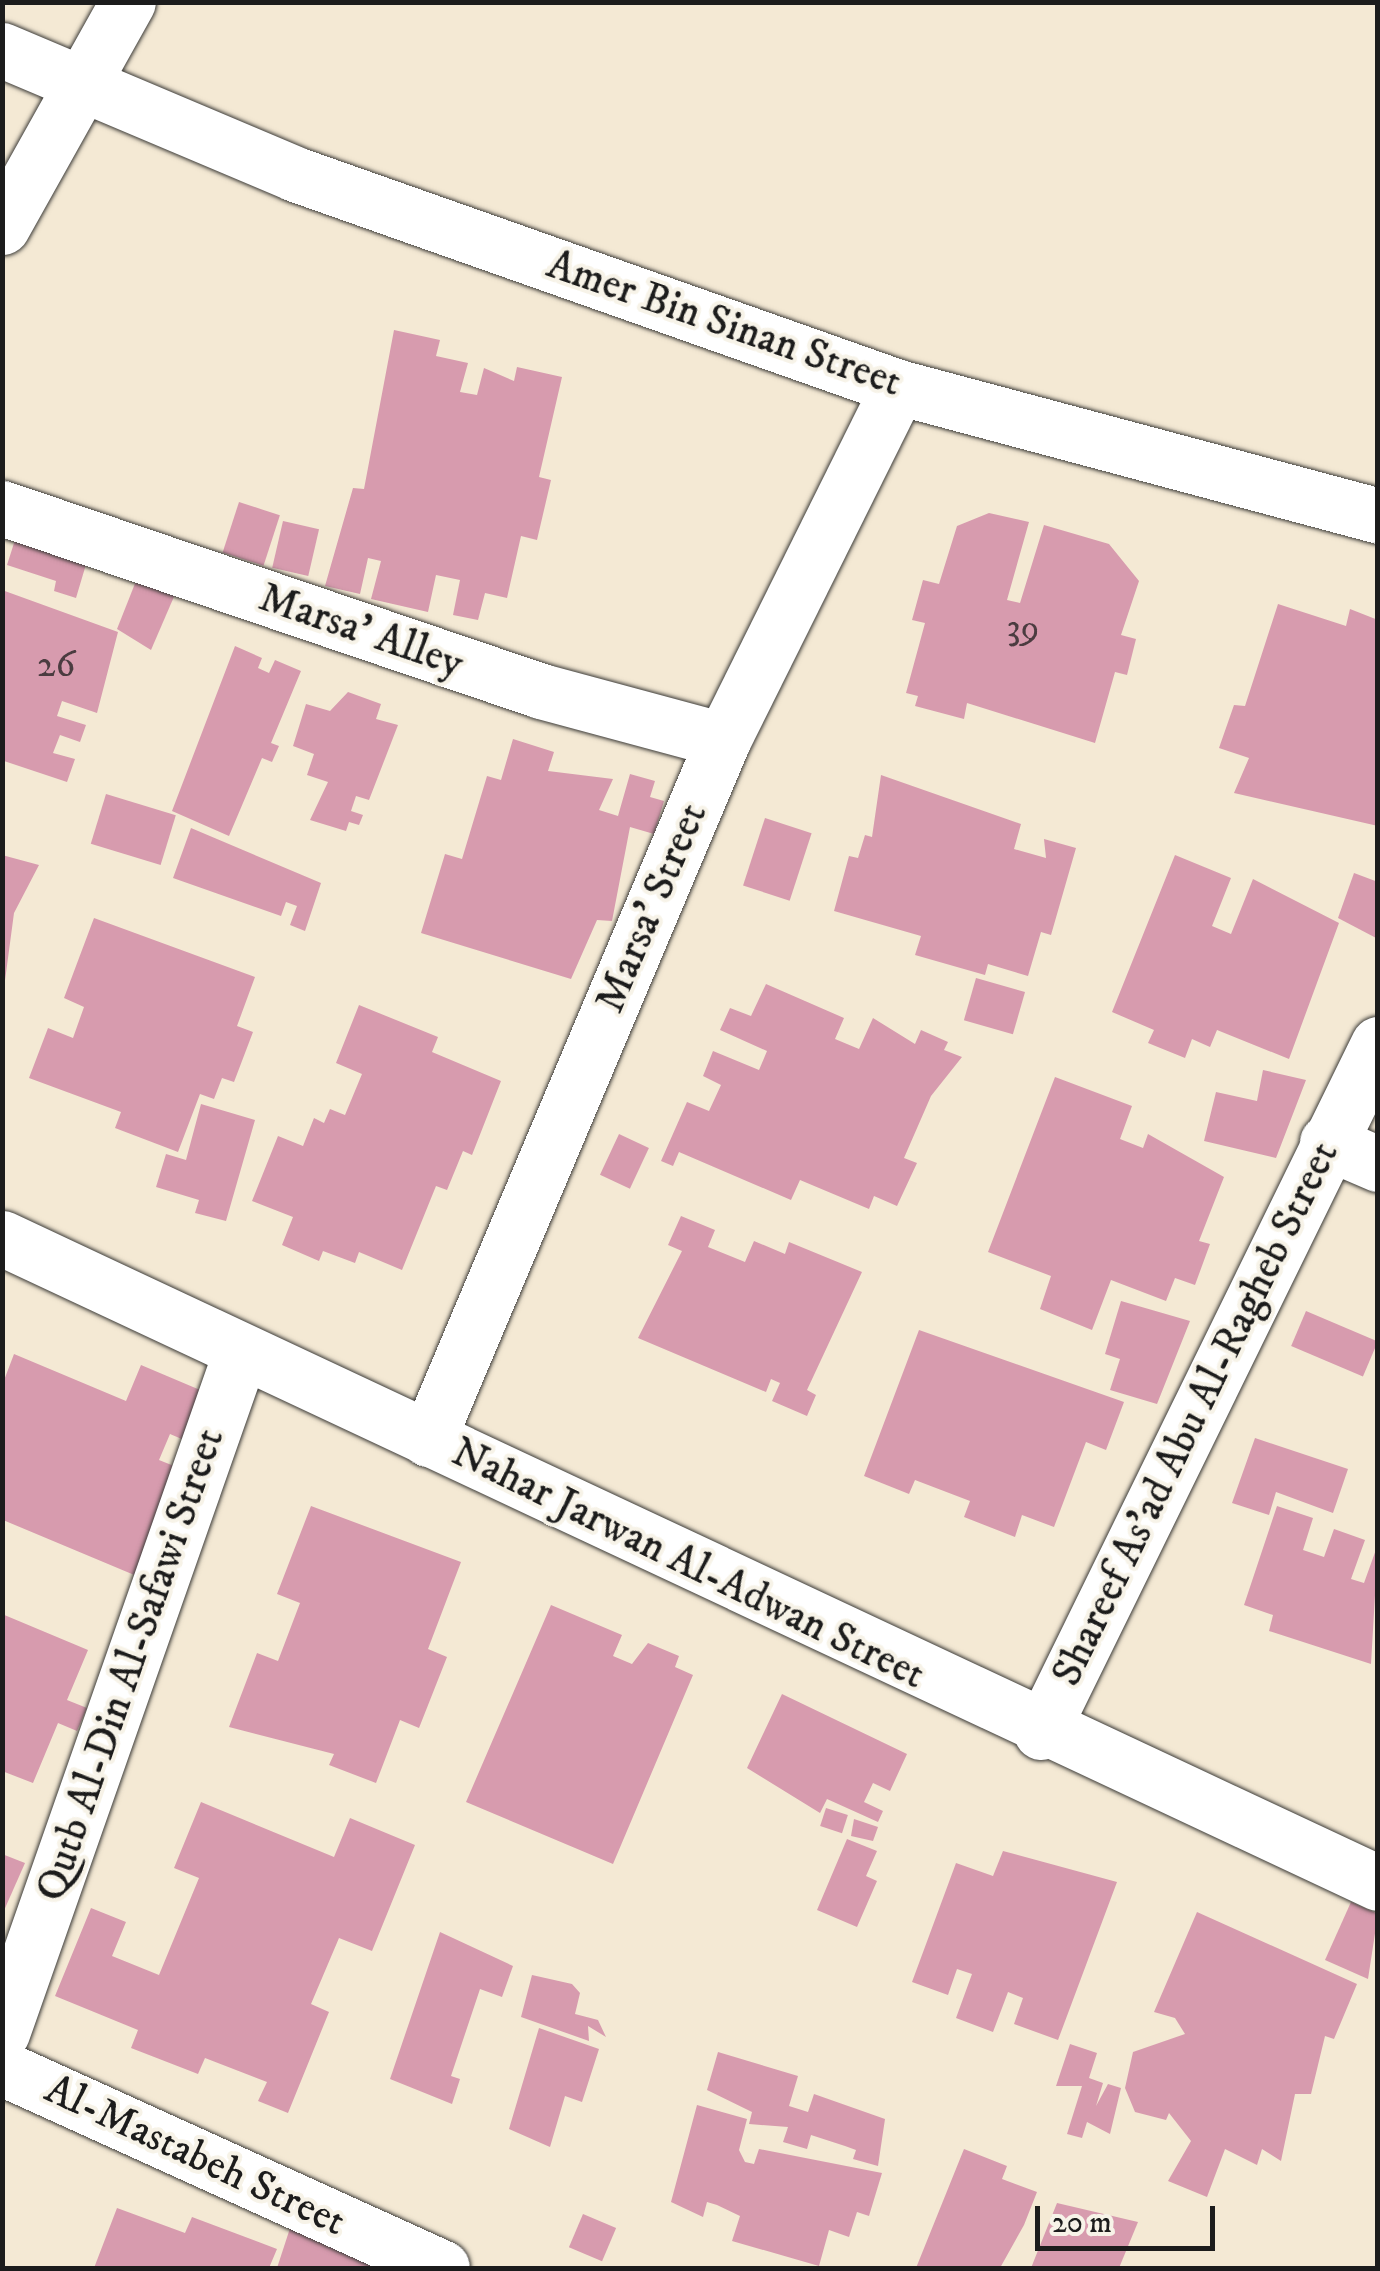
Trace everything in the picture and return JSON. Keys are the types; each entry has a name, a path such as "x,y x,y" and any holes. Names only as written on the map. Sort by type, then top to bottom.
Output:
{"street":[{"path":"2,228 85,88 128,2"},
{"name":"Amer Bin Sinan Street","path":"2,50 295,174 898,387 1378,516"},
{"name":"Marsa' Street","path":"428,1440 724,740 898,387"},
{"name":"Marsa' Alley","path":"2,508 541,691 724,740"},
{"name":"Shareef As'ad Abu Al-Ragheb Street","path":"1041,1732 1181,1461 1328,1142 1378,1044"},
{"path":"1328,1142 1378,1164"},
{"name":"Nahar Jarwan Al-Adwan Street","path":"2,1238 1041,1732 1378,1883"},
{"name":"Qutb Al-Din Al-Safawi Street","path":"2,2033 240,1354"},
{"name":"Al-Mastabeh Street","path":"2,2068 442,2268"}],"building":[{"path":"394,330 440,340 436,356 468,363 460,392 477,395 484,368 514,381 517,367 562,377 539,477 551,480 537,540 521,536 507,598 485,593 478,620 453,615 460,580 436,575 428,612 371,599 381,561 368,558 360,594 325,586 353,488 364,489"},
{"path":"239,502 280,515 264,566 223,552"},
{"path":"989,513 1029,522 1007,600 1020,603 1044,525 1109,544 1139,581 1121,635 1136,639 1127,675 1115,672 1095,743 967,703 964,719 915,706 918,696 906,693 925,623 912,620 923,580 939,584 957,526"},
{"path":"283,521 319,529 308,576 272,568"},
{"path":"15,540 87,561 76,598 54,591 56,581 7,565"},
{"path":"136,581 176,592 151,650 117,629"},
{"path":"2,590 118,632 97,713 62,701 57,716 86,725 80,742 60,735 53,753 75,759 67,782 4,761"},
{"path":"1278,604 1346,626 1350,609 1378,620 1378,826 1234,793 1249,758 1219,748 1234,705 1245,706"},
{"path":"235,646 262,658 258,668 269,673 275,660 301,671 271,743 279,746 272,762 262,758 229,836 172,811"},
{"path":"348,692 381,704 376,719 398,725 369,800 356,796 351,811 363,815 359,825 349,822 346,831 310,820 328,782 307,775 314,754 293,746 306,704 330,711"},
{"path":"513,739 554,752 548,771 613,779 599,810 618,816 630,774 655,781 650,797 664,801 654,834 630,827 612,921 597,920 571,979 421,933 445,854 462,859 487,776 501,780"},
{"path":"881,775 1021,824 1014,849 1046,858 1044,839 1076,848 1051,935 1041,932 1028,976 988,964 985,975 915,955 921,936 834,911 849,856 858,858 865,835 872,837"},
{"path":"106,794 176,815 161,865 91,844"},
{"path":"765,818 812,833 790,901 743,886"},
{"path":"191,828 321,883 305,931 290,925 297,906 286,902 281,916 173,878"},
{"path":"2,855 39,865 14,913 4,988"},
{"path":"1175,855 1231,878 1212,926 1231,934 1253,879 1339,923 1289,1059 1217,1030 1210,1047 1192,1039 1185,1058 1148,1043 1154,1030 1112,1012"},
{"path":"1354,873 1378,882 1378,939 1338,918"},
{"path":"94,918 255,977 237,1026 253,1032 234,1082 222,1078 214,1099 200,1094 178,1152 115,1128 121,1112 29,1078 48,1028 73,1038 84,1007 64,998"},
{"path":"976,978 1025,992 1013,1034 964,1020"},
{"path":"766,984 844,1018 835,1039 859,1049 873,1018 915,1044 921,1030 948,1042 944,1050 962,1057 931,1096 904,1158 917,1163 897,1206 874,1196 869,1209 800,1180 791,1200 679,1152 673,1166 661,1161 687,1102 709,1111 721,1085 703,1076 713,1051 759,1070 767,1051 720,1030 730,1008 751,1016"},
{"path":"359,1005 438,1037 432,1052 501,1081 472,1155 463,1151 447,1190 436,1186 402,1270 359,1252 355,1263 323,1251 319,1261 282,1245 293,1217 252,1201 278,1136 303,1146 314,1118 324,1123 330,1109 345,1115 362,1074 336,1063"},
{"path":"1263,1070 1306,1080 1276,1158 1204,1141 1216,1092 1257,1101"},
{"path":"1055,1077 1132,1106 1120,1139 1143,1148 1148,1134 1224,1177 1199,1241 1210,1244 1195,1285 1175,1278 1166,1301 1111,1280 1092,1330 1040,1309 1051,1276 988,1252"},
{"path":"201,1104 255,1120 226,1221 195,1213 199,1200 156,1187 166,1154 186,1160"},
{"path":"619,1134 649,1148 630,1189 600,1175"},
{"path":"681,1216 715,1230 708,1247 745,1262 754,1241 785,1254 789,1242 862,1272 807,1390 816,1395 807,1416 772,1401 780,1383 771,1379 766,1392 638,1338 682,1251 668,1245"},
{"path":"1121,1301 1190,1321 1157,1404 1110,1390 1120,1359 1105,1354"},
{"path":"1306,1311 1378,1341 1363,1376 1291,1346"},
{"path":"919,1330 1124,1402 1106,1450 1086,1442 1054,1527 1022,1515 1015,1537 964,1517 970,1501 915,1480 909,1494 864,1476"},
{"path":"14,1354 126,1401 141,1365 219,1398 198,1446 170,1434 159,1460 179,1468 151,1582 3,1520 3,1383"},
{"path":"1255,1438 1348,1469 1333,1513 1276,1492 1269,1515 1232,1503"},
{"path":"311,1506 461,1562 428,1649 447,1657 419,1728 400,1720 376,1783 329,1765 334,1754 229,1727 257,1653 278,1661 300,1603 277,1594"},
{"path":"1277,1506 1313,1518 1303,1550 1324,1557 1334,1529 1365,1540 1351,1579 1364,1583 1378,1544 1371,1664 1269,1631 1273,1615 1244,1605"},
{"path":"551,1605 622,1635 613,1656 632,1664 648,1643 679,1656 675,1667 693,1675 613,1864 466,1802"},
{"path":"2,1614 88,1650 67,1700 87,1708 77,1731 58,1723 33,1783 2,1771"},
{"path":"782,1694 907,1754 890,1791 873,1783 864,1802 883,1811 878,1822 827,1799 820,1813 747,1768"},
{"path":"201,1802 334,1857 350,1818 415,1845 372,1951 339,1938 311,2004 329,2012 288,2113 258,2101 267,2082 205,2058 198,2074 131,2048 138,2030 55,1996 91,1908 126,1922 112,1956 159,1975 199,1878 174,1868"},
{"path":"826,1808 848,1815 842,1833 820,1826"},
{"path":"854,1819 878,1827 873,1841 851,1836"},
{"path":"847,1839 877,1851 866,1876 877,1881 857,1927 817,1910"},
{"path":"1003,1851 1117,1882 1058,2040 1014,2024 1023,1998 1008,1992 993,2032 956,2018 972,1974 957,1969 948,1995 912,1982 956,1863 993,1876"},
{"path":"2,1854 25,1863 2,1915"},
{"path":"1351,1902 1378,1914 1368,1979 1325,1960"},
{"path":"1197,1912 1357,1984 1334,2039 1325,2036 1311,2094 1295,2094 1281,2161 1262,2149 1257,2165 1225,2149 1207,2197 1168,2181 1191,2141 1169,2113 1166,2120 1135,2112 1125,2088 1133,2052 1185,2034 1175,2018 1154,2012"},
{"path":"440,1932 513,1966 502,1997 480,1989 451,2076 460,2079 452,2104 390,2079"},
{"path":"532,1975 572,1984 580,1993 575,2014 598,2020 606,2037 588,2026 589,2041 521,2017"},
{"path":"539,2028 599,2049 582,2102 565,2096 550,2147 509,2129"},
{"path":"1070,2044 1097,2053 1089,2078 1103,2083 1096,2106 1108,2084 1121,2088 1110,2134 1087,2122 1082,2138 1067,2134 1082,2086 1056,2086"},
{"path":"718,2052 798,2076 789,2106 808,2112 814,2094 885,2119 878,2166 853,2159 856,2150 811,2135 807,2149 783,2142 788,2127 749,2124 752,2112 707,2090"},
{"path":"697,2105 747,2119 739,2150 745,2162 754,2164 759,2149 882,2173 869,2216 857,2212 849,2237 829,2230 819,2266 732,2241 740,2216 717,2205 707,2202 703,2217 671,2202"},
{"path":"964,2149 1007,2166 1002,2179 1037,2192 1024,2225 1000,2268 916,2268"},
{"path":"1057,2203 1138,2222 1119,2268 1031,2268"},
{"path":"117,2208 185,2233 192,2217 277,2249 269,2268 94,2268"},
{"path":"583,2214 616,2228 602,2261 569,2247"},
{"path":"294,2216 394,2268 277,2268"}]}
